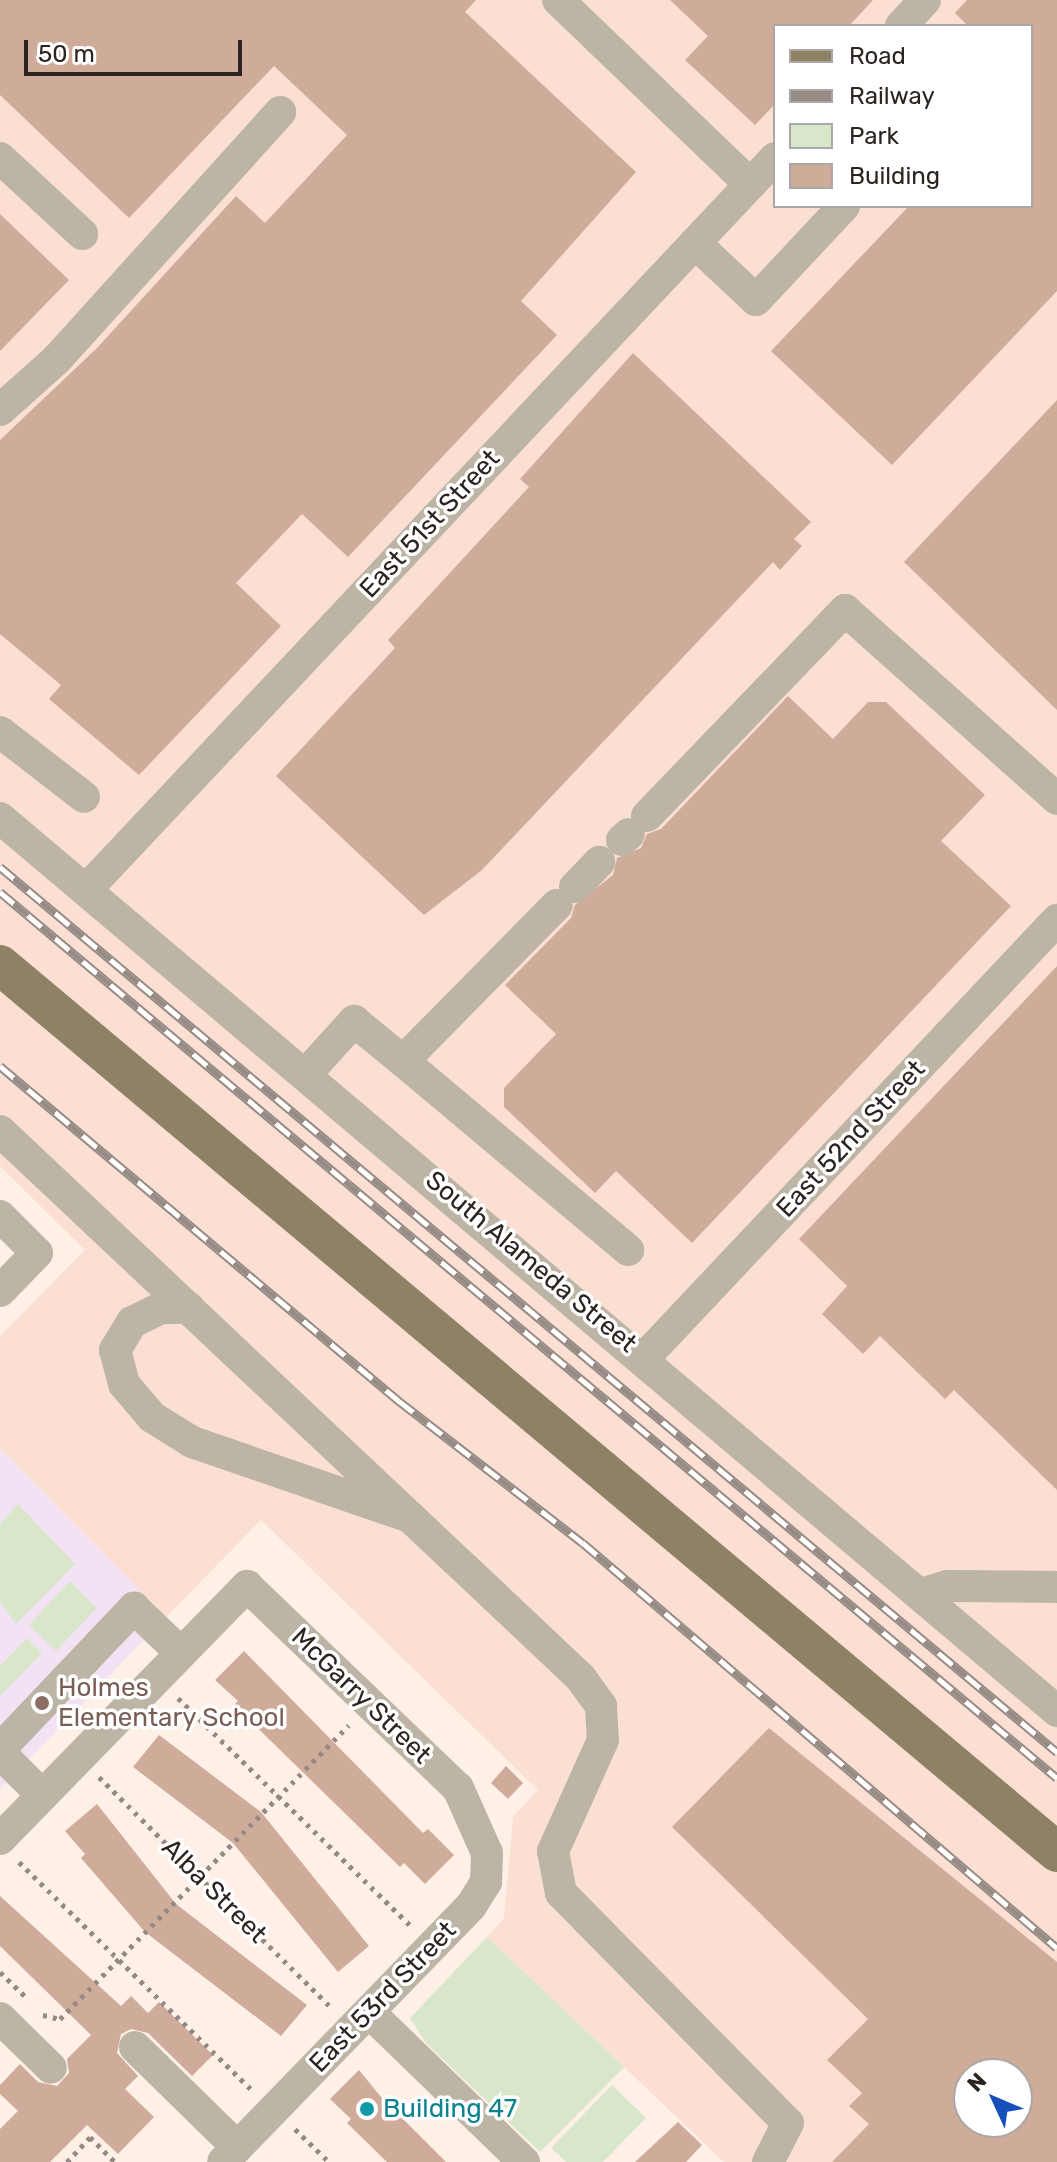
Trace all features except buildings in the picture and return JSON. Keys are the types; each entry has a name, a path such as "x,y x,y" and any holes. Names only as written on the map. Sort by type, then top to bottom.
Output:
{"main road":[{"path":"0,965 1057,1852"}],"street":[{"path":"558,0 750,184"},
{"path":"903,24 925,0"},
{"path":"0,410 57,359 280,112"},
{"path":"0,158 82,234"},
{"name":"East 51st Street","path":"86,890 773,160"},
{"path":"695,243 756,300 842,208"},
{"path":"403,1061 845,610 1057,799"},
{"path":"0,732 84,797"},
{"name":"South Alameda Street","path":"0,818 645,1357 1057,1711"},
{"name":"East 52nd Street","path":"645,1357 1057,920"},
{"path":"306,1074 354,1021 628,1250"},
{"path":"0,1131 529,1624 601,1706 603,1740 595,1767 553,1851 561,1893 788,2123 768,2162"},
{"path":"0,1216 37,1253 0,1291"},
{"path":"189,1308 161,1308 132,1322 115,1350 124,1384 152,1417 192,1442 419,1520"},
{"name":"McGarry Street","path":"181,1653 247,1586 458,1788 471,1809"},
{"path":"921,1594 947,1586 1057,1587"},
{"path":"9,1850 42,1795 181,1653 134,1608 0,1751 42,1795"},
{"name":"East 53rd Street","path":"230,2155 354,2014 471,1906 486,1882 487,1853 471,1809"},
{"path":"354,2014 524,2162"},
{"path":"0,2018 51,2068"},
{"path":"135,2047 230,2155"}],"path":[{"path":"178,1698 410,1925"},
{"path":"0,1972 46,2017 60,2019 354,1719"},
{"name":"Alba Street","path":"89,1768 200,1877 354,2014"},
{"path":"9,1850 251,2089"},
{"path":"294,2128 329,2162"},
{"path":"67,2162 90,2137 115,2162"}],"shaded area":[{"path":"0,0 1057,0 1057,2162 724,2162 487,1937 504,1918 513,1817 538,1790 261,1520 166,1617 0,1449 0,1336 85,1250 0,1166"},
{"name":"Holmes Elementary School","path":"0,1449 166,1617 0,1789"}],"green space":[{"path":"18,1504 75,1564 16,1624 0,1602 0,1524"},
{"path":"70,1581 97,1608 56,1651 29,1625"},
{"path":"27,1638 42,1653 0,1696 0,1666"},
{"path":"487,1937 624,2067 540,2152 426,2043 410,2018"},
{"path":"612,2085 646,2118 603,2162 566,2162 551,2148"}],"railway":[{"path":"0,867 1057,1752"},
{"path":"0,892 1057,1778"},
{"path":"0,1066 399,1401 583,1543 1057,1948"}],"place":[{"name":"Holmes Elementary School","path":"42,1703"},
{"name":"Building 47","path":"367,2109"}]}
